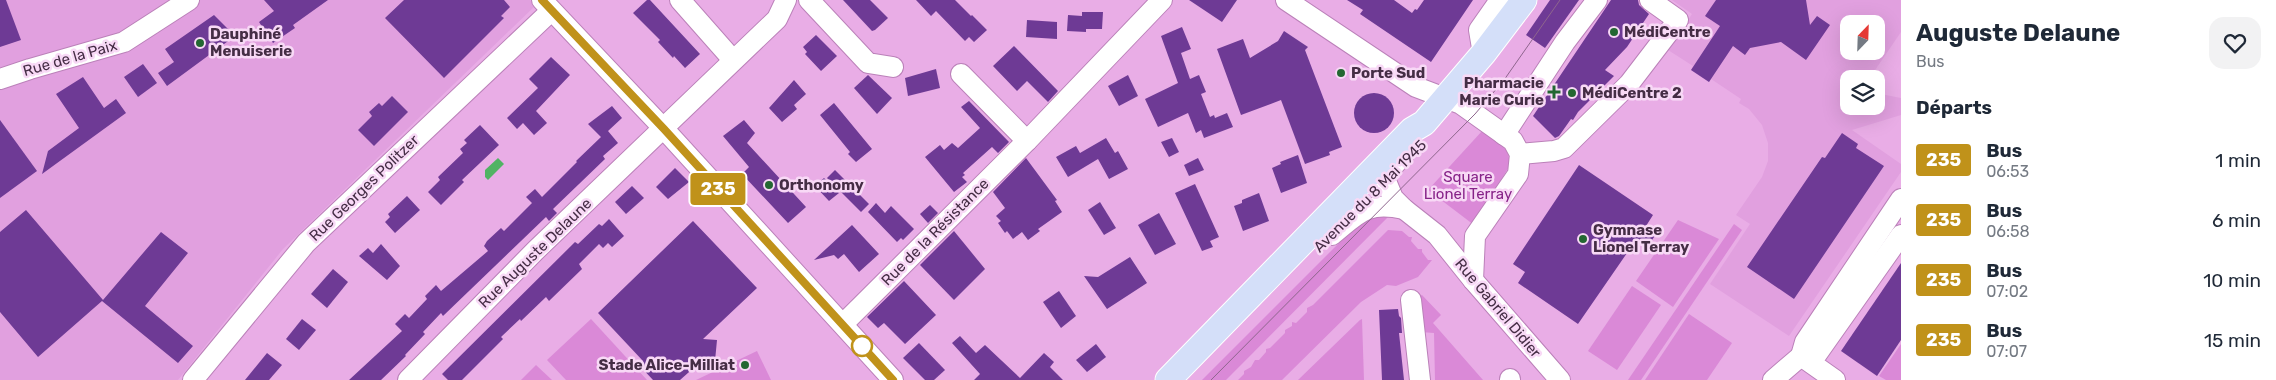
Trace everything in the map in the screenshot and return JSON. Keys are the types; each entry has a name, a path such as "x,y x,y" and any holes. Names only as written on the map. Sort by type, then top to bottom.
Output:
{"main road":[{"name":"Avenue du 8 Mai 1945","path":"1188,380 1386,182 1453,101 1483,54 1524,0"},
{"name":"Avenue du 8 Mai 1945","path":"1168,380 1412,130 1478,85 1539,0"}],"street":[{"name":"Rue de la Paix","path":"0,79 30,68 124,42 189,0"},
{"path":"680,0 733,60"},
{"name":"Rue Auguste Delaune","path":"408,380 535,251 664,129 777,18 786,0"},
{"path":"810,0 868,63 893,67"},
{"name":"Rue de la Résistance","path":"843,324 1027,141 1162,0"},
{"path":"1286,0 1416,87 1453,101 1513,141 1520,154 1518,174 1474,236 1459,242 1437,235 1404,209 1393,198 1386,182 1387,172 1420,136 1424,123 1421,99 1416,87"},
{"path":"1483,54 1479,30 1500,0"},
{"path":"1504,135 1566,42 1597,0"},
{"path":"1520,154 1554,151 1564,148 1629,84 1678,20 1650,0"},
{"path":"546,5 664,129 893,380"},
{"name":"Rue Georges Politzer","path":"193,380 306,243 546,5"},
{"path":"961,74 1027,141"},
{"path":"1802,356 1805,342 1901,199"},
{"path":"1332,235 1364,209 1377,206 1404,209"},
{"name":"Rue Gabriel Didier","path":"1437,235 1473,280 1560,380"},
{"path":"1773,380 1802,356 1817,354 1901,235"},
{"path":"1473,280 1474,236"},
{"path":"1411,300 1420,380"},
{"path":"1802,356 1835,380"}],"shaded area":[{"path":"0,0 530,0 535,6 283,249 178,380 0,380"},
{"path":"1672,0 1901,0 1901,32 1885,56 1885,15 1840,15 1840,60 1882,60 1875,70 1840,70 1840,115 1885,115 1885,95 1901,98 1901,115 1852,130 1901,164 1901,172 1789,336 1710,284 1750,224 1736,215 1762,177 1768,161 1768,143 1762,125 1749,109 1739,103 1741,99 1711,79 1709,82 1691,70 1693,66 1668,50 1692,14"},
{"path":"498,158 504,164 488,180 485,177 485,170"}],"green space":[{"name":"Square Lionel Terray","path":"1483,130 1505,148 1510,165 1474,225 1428,190"},
{"path":"1392,213 1226,380 1202,380 1343,239 1372,214"},
{"path":"1678,220 1719,239 1673,307 1636,281"},
{"path":"1734,224 1742,230 1641,380 1628,380"},
{"path":"1388,230 1402,231 1409,237 1412,237 1411,241 1418,249 1422,249 1428,260 1432,260 1418,277 1396,286 1387,285 1361,302 1282,380 1238,380 1255,360 1259,360 1266,352 1266,349 1270,348 1285,333 1285,330 1292,326 1292,322 1296,323 1307,312 1307,308 1313,305"},
{"path":"1632,286 1661,305 1617,370 1588,351"},
{"path":"1422,295 1441,315 1433,323 1483,380 1435,380 1434,333 1421,332 1420,296"},
{"path":"1689,314 1732,343 1707,380 1645,380"},
{"path":"591,319 647,380 566,380 547,360"},
{"path":"1362,319 1364,380 1298,380 1360,320"},
{"path":"1901,344 1901,380 1886,380 1879,376"},
{"name":"Stade Alice-Milliat","path":"757,351 771,380 696,380"},
{"path":"536,365 552,380 521,380"}],"building":[{"path":"0,0 6,0 21,40 0,47"},
{"path":"264,0 328,0 293,25 295,28 273,43 259,22 274,11"},
{"path":"404,0 504,0 510,7 501,16 504,18 444,78 385,18"},
{"path":"647,0 650,0 700,54 685,68 674,56 673,58 658,42 660,40 633,13"},
{"path":"843,0 870,0 888,18 872,31"},
{"path":"916,0 955,0 987,30 974,42 969,37 965,41 936,11 931,16"},
{"path":"1189,0 1237,0 1222,22"},
{"path":"1347,0 1394,0 1412,13 1415,9 1417,10 1424,0 1473,0 1431,62 1360,14 1363,10"},
{"path":"1550,0 1579,0 1545,48 1526,35"},
{"path":"1611,0 1638,0 1639,5 1649,14 1627,47 1605,70 1614,76 1578,112 1573,120 1571,119 1559,136 1555,138 1533,116"},
{"path":"1716,0 1806,0 1810,25 1817,16 1830,25 1806,60 1781,42 1750,48 1745,55 1733,46 1709,82 1691,70 1720,26 1705,16"},
{"path":"1082,12 1103,12 1102,29 1086,29 1086,32 1067,31 1068,15 1082,16"},
{"name":"Dauphiné Menuiserie","path":"214,15 235,36 167,86 158,73 174,62 165,49"},
{"path":"1027,20 1057,22 1057,39 1026,37"},
{"path":"1182,27 1191,49 1181,53 1190,79 1199,75 1206,92 1201,94 1210,117 1214,115 1215,118 1227,113 1233,127 1204,138 1201,130 1196,133 1188,113 1158,127 1145,99 1178,83 1161,36"},
{"path":"1284,31 1308,47 1305,50 1342,147 1329,152 1330,155 1305,164 1281,100 1241,115 1217,49 1243,39 1250,58 1278,41"},
{"path":"816,35 837,56 821,71 805,54 807,52 803,47"},
{"path":"1014,46 1058,91 1048,102 1027,81 1017,91 993,66"},
{"path":"551,57 570,75 536,111 547,123 534,135 523,123 517,129 507,118 538,88 529,79"},
{"path":"143,64 157,83 138,97 124,77"},
{"path":"936,69 940,88 908,96 905,78"},
{"path":"868,75 892,98 877,114 854,88"},
{"path":"1128,75 1138,96 1119,106 1108,86"},
{"path":"83,77 104,108 116,99 126,113 42,174 48,151 79,128 56,94"},
{"path":"794,80 806,94 794,105 797,109 782,122 769,108"},
{"path":"1378,93 1385,96 1391,102 1394,113 1393,121 1385,130 1378,133 1370,133 1363,130 1355,121 1354,109 1357,102 1366,94"},
{"path":"392,96 408,112 374,146 358,130 372,116 369,112 379,103 382,106"},
{"path":"969,101 1009,142 998,153 992,147 963,173 965,175 962,177 967,182 954,192 925,157 940,145 944,150 952,143 958,148 980,128 961,107"},
{"path":"834,103 872,149 856,162 820,115"},
{"path":"612,106 622,118 608,131 618,143 603,156 605,159 553,209 557,213 549,221 546,217 443,316 441,313 423,332 425,334 406,356 381,380 349,380 402,331 395,324 405,314 409,318 427,299 425,296 436,285 441,291 488,251 484,246 487,241 501,228 504,231 532,203 526,197 535,189 542,197 601,137 588,124"},
{"path":"0,120 37,171 0,198"},
{"name":"Orthonomy","path":"744,120 755,133 747,143 806,207 788,223 742,174 749,167 723,136"},
{"path":"480,125 499,145 462,180 464,182 441,205 428,192 440,180 438,177 463,153 460,149 467,143 464,140"},
{"path":"1842,133 1858,144 1856,148 1884,166 1794,299 1747,267 1822,157 1825,158"},
{"path":"1106,138 1115,153 1118,151 1128,169 1109,179 1098,159 1068,177 1056,157 1076,146 1080,153"},
{"path":"1172,138 1179,152 1169,157 1161,142"},
{"path":"1298,155 1307,183 1281,193 1272,168 1281,164 1280,162"},
{"path":"1026,158 1057,200 1055,201 1062,212 1038,229 1040,231 1028,240 1022,232 1013,239 1007,231 1005,233 998,223 1001,221 996,216 1005,208 993,192"},
{"path":"1198,158 1204,170 1189,176 1184,165"},
{"name":"Gymnase Lionel Terray","path":"1579,165 1653,215 1646,226 1657,233 1647,247 1636,240 1578,324 1518,283 1525,272 1513,264"},
{"path":"675,168 689,182 668,199 656,187"},
{"path":"835,170 869,204 861,212 827,178"},
{"path":"824,178 839,193 829,201 815,186"},
{"path":"1195,184 1219,237 1210,241 1213,247 1202,251 1175,193"},
{"path":"632,186 644,198 626,214 615,202"},
{"path":"1259,193 1269,221 1243,231 1234,206 1242,203 1242,200"},
{"path":"407,196 420,210 395,233 385,222 390,217 388,214"},
{"path":"1100,202 1116,228 1104,235 1088,210"},
{"path":"876,203 885,213 891,206 914,229 903,240 901,238 897,242 868,212"},
{"path":"930,205 938,213 928,223 920,214"},
{"path":"26,210 103,300 161,232 188,253 145,306 193,346 178,363 102,301 38,357 0,312 0,232"},
{"path":"1159,213 1176,244 1155,255 1138,225"},
{"path":"609,219 624,236 612,247 608,243 603,248 599,244 579,264 582,269 549,301 546,297 521,321 520,319 462,380 448,380 442,374 575,242 578,244 599,224 602,226"},
{"path":"693,221 757,288 703,339 717,340 715,361 712,364 706,367 697,365 680,380 653,380 639,365 643,361 598,313"},
{"path":"852,225 879,254 859,272 844,254 838,259 834,255 814,260"},
{"path":"954,231 985,269 954,300 920,265"},
{"path":"381,244 400,266 387,280 359,256 368,248 373,253"},
{"path":"1130,257 1147,283 1107,309 1084,276 1098,277"},
{"path":"1901,263 1901,340 1877,376 1841,351"},
{"path":"333,269 348,282 327,308 311,294"},
{"path":"904,281 936,315 905,344 884,323 878,328 867,317"},
{"path":"1059,291 1076,316 1061,328 1043,302"},
{"path":"1398,309 1401,318 1402,333 1399,333 1404,380 1382,380 1379,310"},
{"path":"302,319 316,330 299,350 286,339"},
{"path":"960,336 976,353 985,345 1020,378 1044,353 1054,362 1050,367 1063,380 974,380 980,374 952,343"},
{"path":"919,343 945,370 934,380 925,380 903,358"},
{"path":"1096,344 1106,357 1087,372 1076,360"},
{"path":"267,353 282,365 269,380 245,380"}],"tram line":[{"path":"1211,380 1475,114 1504,80 1560,0"}],"bus line":[{"name":"235","path":"542,0 664,129 893,380"}],"place":[{"name":"MédiCentre","path":"1614,32"},
{"name":"Dauphiné Menuiserie","path":"200,43"},
{"name":"Porte Sud","path":"1341,73"},
{"name":"Pharmacie Marie Curie","path":"1554,92"},
{"name":"MédiCentre 2","path":"1572,93"},
{"name":"Orthonomy","path":"769,185"},
{"name":"Gymnase Lionel Terray","path":"1583,239"},
{"name":"Stade Alice-Milliat","path":"745,365"}]}
